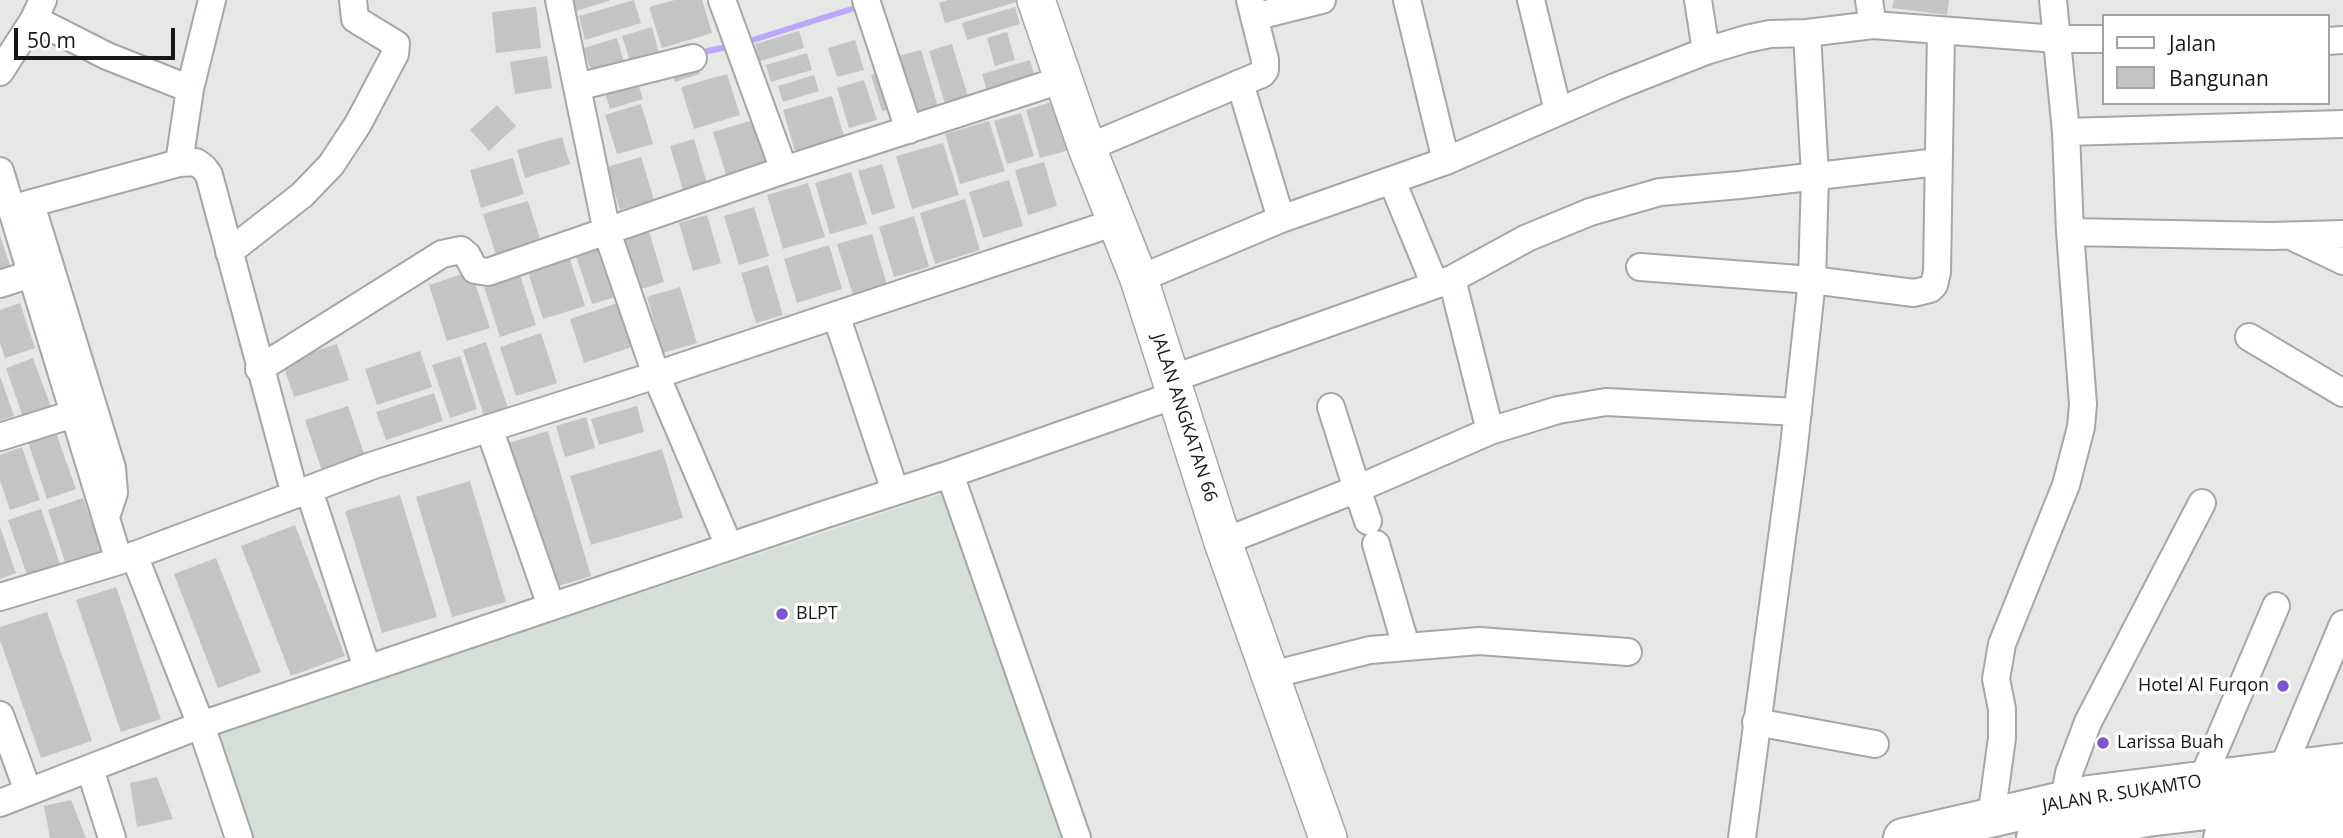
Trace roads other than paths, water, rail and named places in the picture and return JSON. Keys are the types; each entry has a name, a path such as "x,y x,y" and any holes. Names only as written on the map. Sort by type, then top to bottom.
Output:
{"highway":[{"name":"JALAN R. SUKAMTO","path":"1903,838 2089,795 2343,763"},
{"path":"2036,838 2147,817 2343,794"},
{"path":"2223,838 2343,825"}],"street":[{"path":"179,163 190,89 212,0"},
{"path":"229,252 302,195 331,165 358,124 395,54 396,44 355,19 353,0"},
{"path":"559,0 607,232 656,374 729,547"},
{"path":"722,0 784,170"},
{"name":"JALAN ANGKATAN 66","path":"1036,0 1087,148 1139,279 1223,542 1328,838"},
{"path":"1087,148 1258,76 1265,70 1265,60 1252,8 1322,0"},
{"path":"1407,0 1446,161"},
{"path":"1531,0 1558,111"},
{"path":"1698,0 1706,51"},
{"path":"1991,818 2002,738 2002,709 1996,679 2002,644 2066,485 2081,428 2081,376 2070,232 2066,132 2053,0"},
{"path":"0,72 39,9 107,56 190,89"},
{"path":"869,9 909,130"},
{"path":"1139,279 1281,219 1446,161 1558,111 1706,51 1746,39 1770,34 1807,33 1871,13 1941,31 2057,39 2102,39"},
{"path":"1640,267 1812,280 1914,293 1930,289 1936,278 1941,31"},
{"path":"1742,838 1798,412 1812,280 1815,176 1807,33"},
{"path":"577,87 693,58"},
{"path":"260,369 442,254 461,250 475,270 488,272 784,170 1063,79"},
{"path":"1240,83 1281,219"},
{"path":"2066,132 2343,124"},
{"path":"20,206 179,163 196,162 204,168 209,175 260,369 367,668"},
{"path":"0,803 201,724 950,474 1443,282 1527,238 1590,212 1660,192 1938,162"},
{"path":"0,171 20,206 112,468 114,492 106,519"},
{"path":"1392,181 1443,282 1490,431"},
{"path":"20,206 30,274 106,519 127,558 201,724 239,838"},
{"path":"0,597 127,558 370,466 1116,222"},
{"path":"2070,232 2290,236 2343,234"},
{"path":"2290,236 2343,261"},
{"path":"0,284 30,274"},
{"path":"836,315 895,491"},
{"path":"2249,337 2343,393"},
{"path":"1223,542 1357,489 1490,431 1558,410 1606,402 1798,412"},
{"path":"1331,407 1406,646"},
{"path":"0,437 73,414"},
{"path":"489,428 551,606"},
{"path":"950,474 1077,838"},
{"path":"2064,801 2069,773 2088,722 2202,503"},
{"path":"2202,780 2276,606"},
{"path":"2282,770 2343,624"},
{"path":"1271,675 1370,650 1479,640 1628,652"},
{"path":"0,715 28,791"},
{"path":"1756,722 1875,744"},
{"path":"90,769 112,838"}],"waterway":[{"path":"743,43 858,7"},
{"path":"698,53 732,46"}],"place":[{"name":"BLPT","path":"782,614"},
{"name":"Hotel Al Furqon","path":"2283,686"},
{"name":"Larissa Buah","path":"2103,743"}]}
